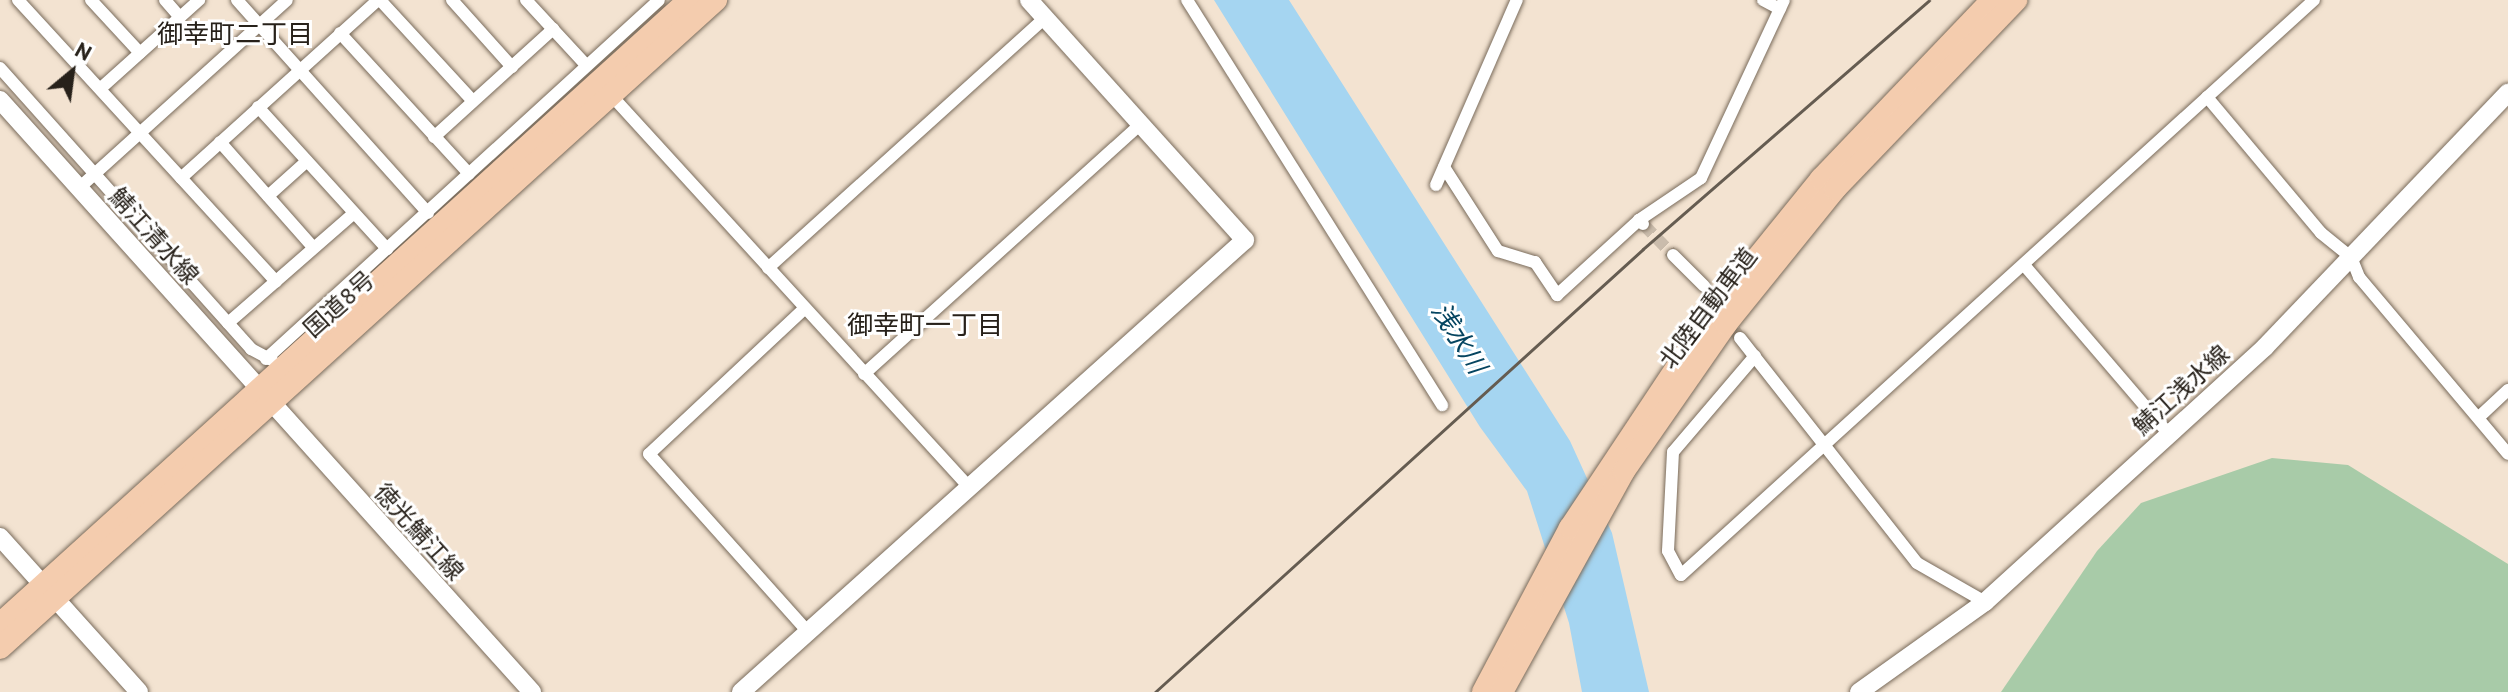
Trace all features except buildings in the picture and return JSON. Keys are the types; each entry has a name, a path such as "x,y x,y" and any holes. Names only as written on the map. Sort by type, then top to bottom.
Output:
{"highway":[{"name":"国道8号","path":"266,398 290,363 689,0"},
{"name":"国道8号","path":"0,648 49,592 266,398 614,98 716,0"},
{"name":"北陸自動車道","path":"1483,692 1526,625 1620,462 1767,243 1892,101 1992,0"},
{"name":"北陸自動車道","path":"1620,462 1781,253 1907,111 2016,0"},
{"name":"国道8号","path":"0,624 49,592"},
{"name":"北陸自動車道","path":"1502,692 1526,625"}],"main road":[{"path":"741,692 1245,240 1029,0"},
{"name":"鯖江浅水線","path":"1859,692 1985,602 2265,347 2508,93"},
{"name":"鯖江清水線","path":"0,100 266,398"},
{"name":"徳光鯖江線","path":"266,398 532,692"},
{"path":"0,537 139,692"}],"street":[{"path":"18,0 276,282"},
{"path":"91,0 140,53"},
{"path":"165,0 180,17"},
{"path":"101,88 199,0"},
{"path":"237,0 428,213"},
{"path":"79,188 287,0"},
{"path":"181,178 379,0 473,101"},
{"path":"452,0 512,67"},
{"path":"526,0 586,65"},
{"path":"730,0 614,98 969,487"},
{"path":"1187,0 1442,405"},
{"path":"1436,185 1517,0"},
{"path":"1444,167 1498,251 1535,262 1557,295 1642,222 1701,178 1782,4 1763,0"},
{"path":"1755,356 1673,452 1668,551 1681,575 2314,0"},
{"path":"266,359 428,213 653,2"},
{"path":"768,268 1045,18"},
{"path":"434,137 553,29"},
{"path":"340,33 469,174"},
{"path":"0,68 228,323 266,359 290,363"},
{"path":"2207,97 2321,233 2351,257 2359,277 2508,454"},
{"path":"258,107 387,249"},
{"path":"864,374 1140,125"},
{"path":"220,142 313,247"},
{"path":"268,196 307,161"},
{"path":"228,323 354,213"},
{"path":"1673,255 1704,286"},
{"path":"2024,265 2168,433"},
{"path":"804,309 649,454 807,631"},
{"path":"1740,338 1917,563 1985,602"},
{"path":"2479,417 2508,390"}],"green space":[{"path":"2272,458 2348,465 2508,564 2508,692 2001,692 2097,551 2141,503"}],"water":[{"name":"浅水川","path":"1214,0 1289,0 1570,441 1612,533 1649,692 1582,692 1569,623 1527,491 1480,427"}],"tunnel":[{"path":"1644,225 1673,255"},
{"path":"1704,286 1740,338"}],"railway":[{"path":"1155,692 1643,249 1929,0"}],"district":[{"name":"御幸町二丁目","path":"235,34"},
{"name":"御幸町一丁目","path":"925,325"}]}
